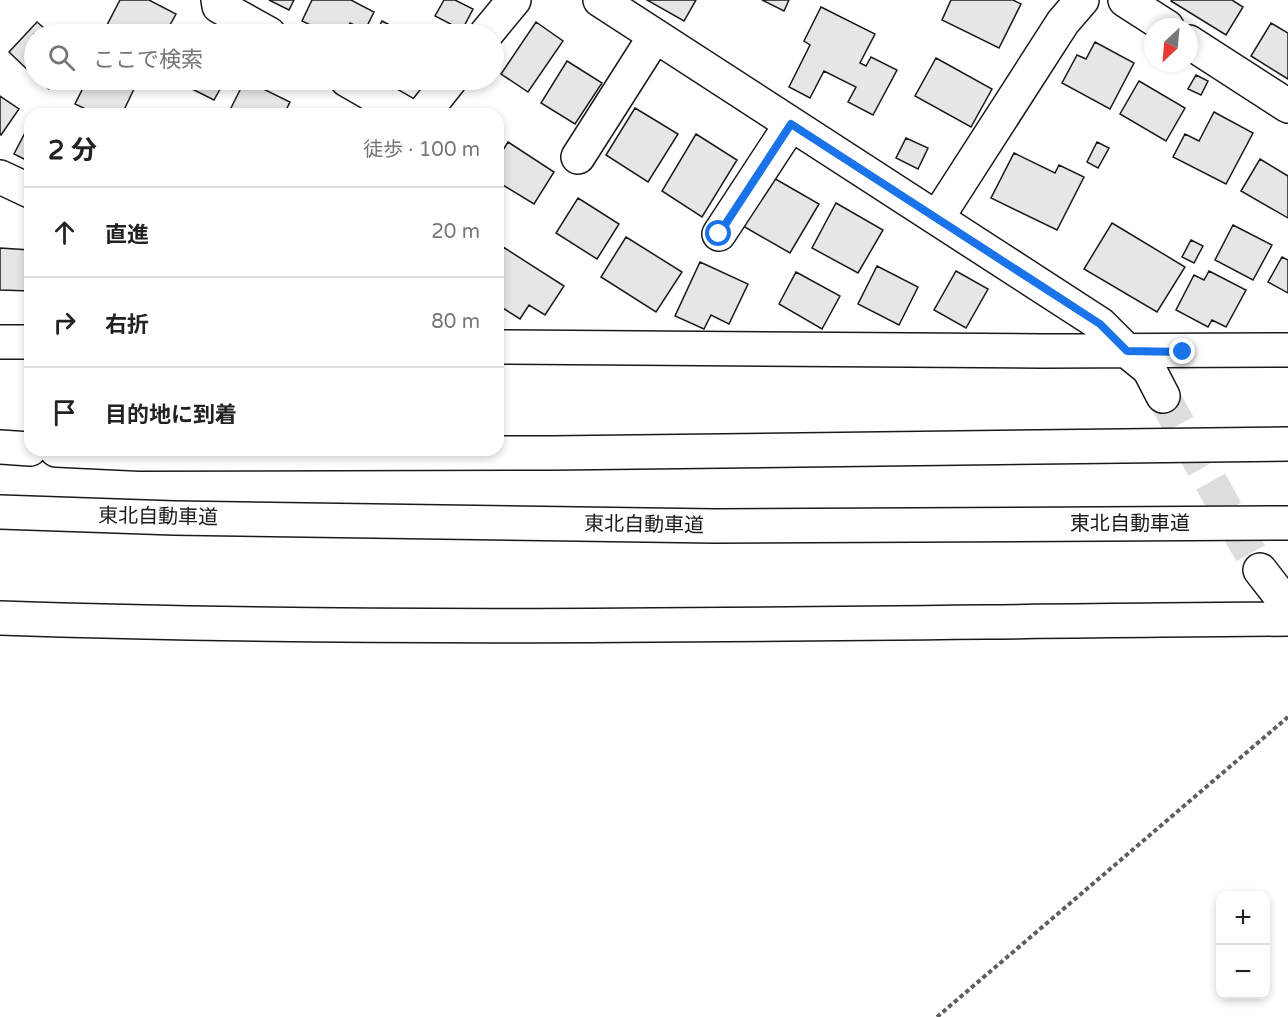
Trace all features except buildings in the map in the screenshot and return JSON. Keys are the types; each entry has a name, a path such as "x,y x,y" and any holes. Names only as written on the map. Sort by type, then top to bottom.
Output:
{"main road":[{"path":"218,0 219,6 251,24"},
{"path":"494,24 514,0"},
{"path":"600,0 1100,324 1149,369 1163,396"},
{"path":"937,218 1063,22 1082,0"},
{"path":"1125,0 1153,18"},
{"path":"578,157 655,36"},
{"path":"1198,48 1288,106"},
{"path":"364,90 395,108"},
{"path":"428,108 442,90"},
{"path":"719,234 791,124"},
{"path":"0,177 24,188"},
{"path":"0,342 24,342"},
{"path":"504,346 1127,351 1288,350"},
{"path":"504,453 1288,444"},
{"path":"0,447 24,449"},
{"name":"東北自動車道","path":"0,512 174,518 715,526 1288,523"},
{"path":"1260,570 1288,606"},
{"path":"0,618 184,624 600,626 1288,619"}],"path":[{"path":"937,1017 1288,717"}],"tunnel":[{"path":"1163,396 1260,570"}],"route":[{"path":"719,234 791,124 1100,324 1127,351 1183,352"}]}
